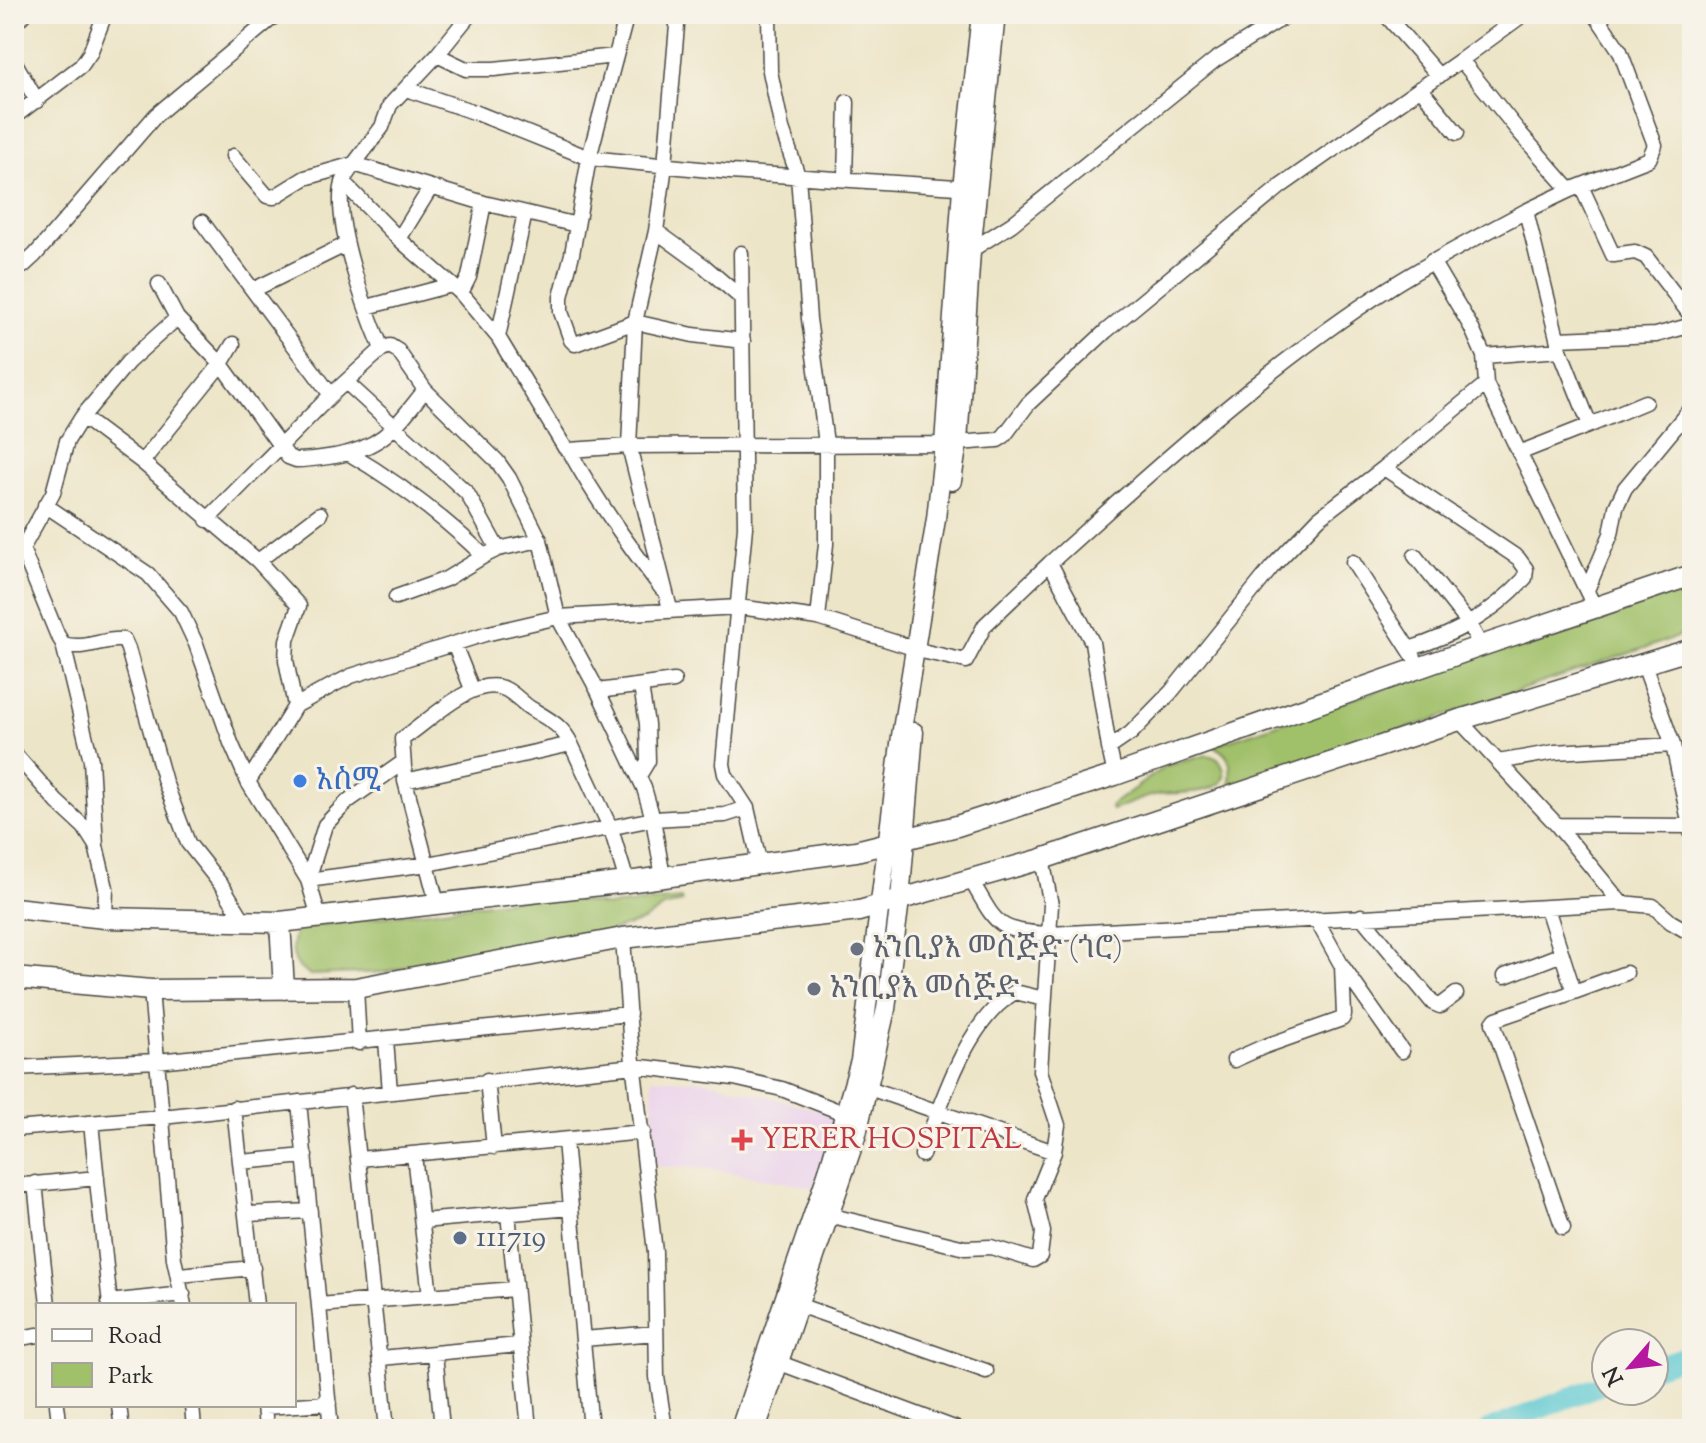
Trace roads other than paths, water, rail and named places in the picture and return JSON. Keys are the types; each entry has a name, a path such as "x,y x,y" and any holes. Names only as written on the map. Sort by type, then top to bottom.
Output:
{"highway":[{"path":"14,908 105,918 280,922 627,882 856,851 957,826 1115,775 1481,646 1591,599 1692,575"},
{"path":"14,978 151,990 356,988 623,938 859,911 1042,859 1459,720 1692,649"},
{"path":"280,922 284,989"}],"main road":[{"path":"756,1429 857,1134 886,1009 895,840 914,729 921,650 951,443 981,14"},
{"path":"970,188 996,14"},
{"path":"740,1429 846,1114 860,1061 890,902"}],"street":[{"path":"14,24 24,14"},
{"path":"14,117 81,66 90,53 105,14"},
{"path":"14,266 23,266 35,255 156,115 277,14"},
{"path":"382,349 345,245 343,182 382,127 390,105 470,14"},
{"path":"627,14 589,158 560,303 571,340 575,344 583,342 635,322 693,335 743,341"},
{"path":"668,602 629,446 635,322 656,231 678,14"},
{"path":"769,14 770,71 782,129 798,176 809,319 826,443 826,544 818,618"},
{"path":"981,14 996,14"},
{"path":"964,255 1012,224 1215,60 1289,14"},
{"path":"1385,14 1439,76"},
{"path":"569,450 629,446 992,442 1004,436 1028,404 1106,331 1281,186 1524,14"},
{"path":"248,782 295,706 351,676 454,644 558,617 668,602 739,607 818,618 966,661 985,625 1050,563 1271,374 1349,316 1432,261 1526,211 1649,159 1655,145 1620,51 1595,14"},
{"path":"437,55 466,69 494,69 615,56"},
{"path":"1461,60 1520,133 1576,188 1613,255 1635,252 1646,257 1692,317"},
{"path":"14,61 37,101"},
{"path":"1420,88 1457,133"},
{"path":"406,89 477,113 589,158 970,188"},
{"path":"845,179 847,102"},
{"path":"233,156 267,196 274,197 305,178 354,164 484,203 577,225"},
{"path":"343,182 399,239 456,289 498,337 590,489 668,602"},
{"path":"399,239 431,187"},
{"path":"367,307 456,289 469,277 484,203"},
{"path":"1526,211 1559,344 1590,425"},
{"path":"498,337 525,213"},
{"path":"202,222 331,395"},
{"path":"656,231 740,297"},
{"path":"253,290 345,245"},
{"path":"741,253 745,527 723,764 725,774 747,808 760,865"},
{"path":"1432,261 1471,327 1484,356 1486,384 1591,599"},
{"path":"159,284 177,318 221,364 288,457 308,460 371,446 395,426 425,390"},
{"path":"105,918 106,888 96,846 91,760 63,644 18,545 53,493 67,441 82,417 128,362 177,318"},
{"path":"1484,356 1559,344 1656,335 1692,325"},
{"path":"142,462 221,364 233,344"},
{"path":"207,520 331,395 382,349 390,346 398,351 425,390 497,461 509,478 540,540 558,617 639,776 653,819 663,877"},
{"path":"346,382 467,493 491,552"},
{"path":"1109,748 1131,733 1171,692 1272,567 1319,518 1486,384"},
{"path":"1519,453 1645,402"},
{"path":"1591,599 1616,507 1625,488 1692,407"},
{"path":"82,417 142,462 258,561 299,606 287,640 286,660 295,706"},
{"path":"348,453 385,474 454,528 491,552"},
{"path":"1384,468 1518,558 1526,569 1525,578 1501,603 1452,634 1409,649"},
{"path":"45,505 148,574 181,612 248,782 308,880 319,917"},
{"path":"258,561 320,514"},
{"path":"396,597 446,579 491,552 540,540"},
{"path":"1415,556 1469,624 1481,646"},
{"path":"1353,562 1421,667"},
{"path":"1050,563 1092,642 1115,775"},
{"path":"63,644 74,648 94,646 114,639 124,640 165,782 188,843 223,887 244,921"},
{"path":"454,644 472,689"},
{"path":"1557,825 1691,830 1673,745 1644,665"},
{"path":"598,691 674,681"},
{"path":"437,903 405,781 402,739 472,689 487,684 505,689 565,731 611,829 627,882"},
{"path":"639,776 648,761 647,724 641,687"},
{"path":"1459,720 1557,825 1621,903"},
{"path":"405,781 571,744"},
{"path":"1498,762 1555,752 1673,745"},
{"path":"14,753 57,802 84,827 96,846"},
{"path":"308,880 325,825 348,801 402,763"},
{"path":"308,880 428,864 653,819 725,815 747,808"},
{"path":"828,1215 965,1248 991,1247 1033,1260 1040,1256 1043,1232 1035,1199 1054,1152 1058,1125 1040,1071 1051,905 1042,859"},
{"path":"971,880 994,920 1022,933 1621,903 1653,906 1671,922 1692,934"},
{"path":"1547,908 1574,992"},
{"path":"1361,916 1433,1003 1440,1006 1456,994"},
{"path":"1316,919 1342,966 1402,1051"},
{"path":"623,938 655,1252 657,1377 665,1429"},
{"path":"1505,976 1562,954"},
{"path":"1234,1060 1342,1019 1342,966"},
{"path":"1563,1228 1493,1023 1496,1019 1626,973"},
{"path":"356,988 359,1043"},
{"path":"128,1303 183,1300 174,1259 151,990"},
{"path":"922,1155 973,1037 988,1016 1015,992 1044,999"},
{"path":"14,1068 157,1061 629,1014"},
{"path":"386,1040 390,1092"},
{"path":"14,1129 162,1117 634,1066 734,1078 782,1089 846,1114"},
{"path":"487,1080 494,1147"},
{"path":"869,1088 1054,1152"},
{"path":"351,1095 387,1429"},
{"path":"299,1102 331,1429"},
{"path":"234,1108 256,1303"},
{"path":"91,1123 109,1303"},
{"path":"359,1159 643,1132"},
{"path":"565,1141 591,1429"},
{"path":"414,1155 430,1296"},
{"path":"241,1162 305,1156"},
{"path":"14,1186 97,1178"},
{"path":"35,1183 48,1303"},
{"path":"422,1221 571,1208"},
{"path":"247,1214 310,1211"},
{"path":"508,1213 529,1429"},
{"path":"179,1275 253,1268"},
{"path":"319,1305 514,1289"},
{"path":"798,1305 986,1371"},
{"path":"583,1339 656,1333"},
{"path":"14,1339 36,1335"},
{"path":"381,1358 519,1345"},
{"path":"435,1353 442,1429"},
{"path":"780,1363 957,1429"},
{"path":"296,1405 329,1403"},
{"path":"57,1407 60,1429"},
{"path":"119,1407 122,1429"},
{"path":"192,1407 194,1429"},
{"path":"264,1407 266,1429"}],"waterway":[{"path":"1670,1362 1692,1354"},
{"path":"1490,1429 1590,1389"}],"place":[{"name":"አስሚ","path":"300,781"},
{"name":"አንቢያእ መስጅድ (ጎሮ)","path":"857,949"},
{"name":"አንቢያእ መስጅድ","path":"814,989"},
{"name":"YERER HOSPITAL","path":"742,1140"},
{"name":"111719","path":"460,1238"}]}
